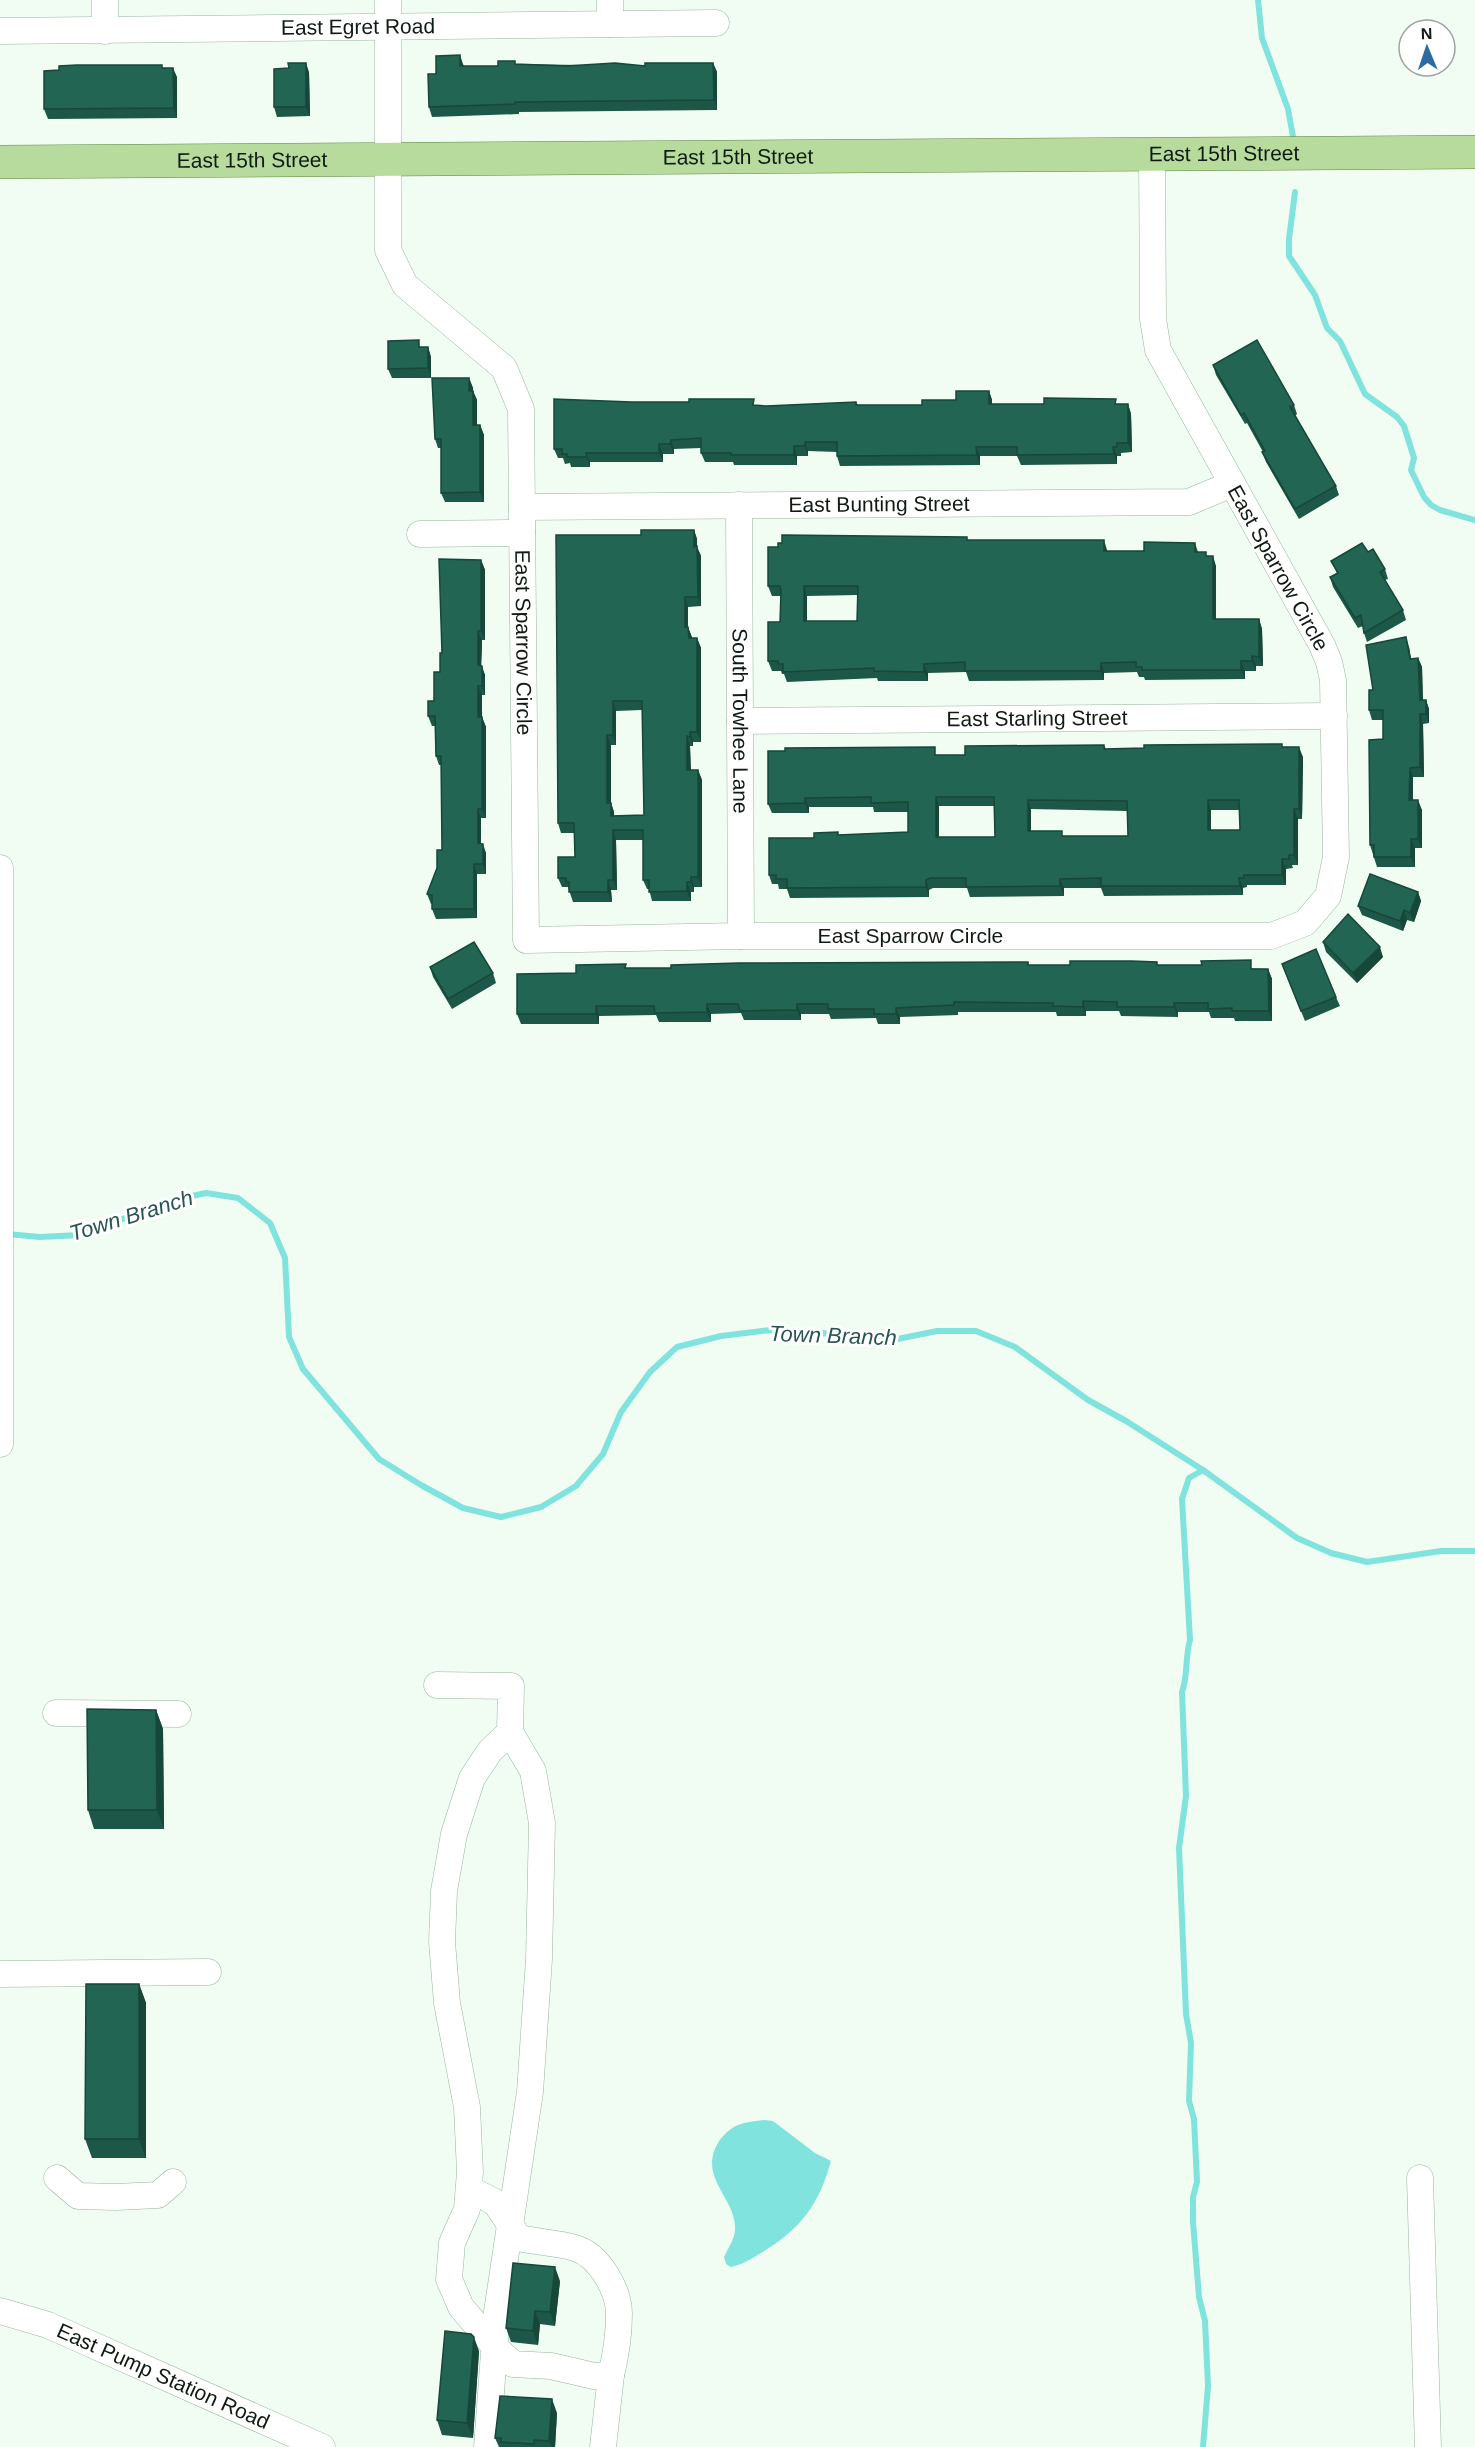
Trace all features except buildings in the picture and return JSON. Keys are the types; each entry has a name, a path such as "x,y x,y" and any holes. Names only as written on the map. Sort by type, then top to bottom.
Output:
{"main road":[{"name":"East 15th Street","path":"0,162 1475,152"}],"street":[{"path":"105,0 105,31"},
{"name":"East Sparrow Circle","path":"388,0 388,250 405,285 504,368 521,409 526,940 741,936 1271,936 1305,923 1328,896 1336,856 1333,680 1322,645 1158,350 1153,319 1152,154"},
{"name":"East Egret Road","path":"0,31 388,26 610,12 716,23"},
{"name":"East Bunting Street","path":"522,507 1189,502 1232,484"},
{"name":"South Towhee Lane","path":"739,505 741,936"},
{"path":"420,534 522,533"},
{"name":"East Starling Street","path":"740,721 1334,716"},
{"path":"0,868 0,1444"},
{"path":"438,1685 511,1686 510,1731 533,1771 542,1823 539,1959 530,2092 497,2312 487,2447"},
{"path":"56,1713 178,1714"},
{"path":"510,1731 490,1751 472,1778 454,1834 444,1891 442,1942 447,2003 467,2107 470,2172 467,2209 452,2243 448,2279 461,2307 495,2347 513,2364 551,2366 594,2376 611,2375"},
{"path":"0,1974 208,1972"},
{"path":"57,2178 78,2196 116,2198 158,2195 173,2182"},
{"path":"1420,2178 1428,2447"},
{"path":"469,2189 495,2202 519,2238 575,2247 592,2257 609,2277 620,2312 603,2447"},
{"name":"East Pump Station Road","path":"0,2311 48,2325 322,2447"}],"water":[{"path":"773,2121 815,2153 831,2161 814,2203 797,2225 761,2253 731,2267 726,2264 724,2257 734,2236 734,2220 714,2175 712,2160 717,2146 726,2133 744,2123"}],"waterway":[{"path":"1258,0 1262,38 1288,109 1294,142"},
{"path":"1295,192 1289,256 1315,295 1327,328 1340,341 1365,394 1397,417 1404,426 1414,458 1411,470 1424,497 1440,510 1475,520"},
{"name":"Town Branch","path":"7,1234 40,1237 80,1235 173,1200 206,1193 238,1198 270,1223 285,1258 289,1337 303,1369 379,1459 463,1508 501,1517 541,1507 576,1486 603,1454 621,1412 650,1372 677,1347 721,1336 771,1330 813,1332 888,1341 937,1331 976,1331 1015,1347 1088,1400 1126,1421 1203,1470 1297,1538 1331,1553 1367,1562 1441,1551 1475,1551"},
{"path":"1203,1470 1189,1478 1182,1499 1190,1640 1182,1692 1186,1796 1179,1848 1186,2014 1191,2043 1189,2101 1194,2119 1197,2182 1193,2197 1193,2222 1199,2297 1205,2321 1208,2386 1203,2447"}]}
